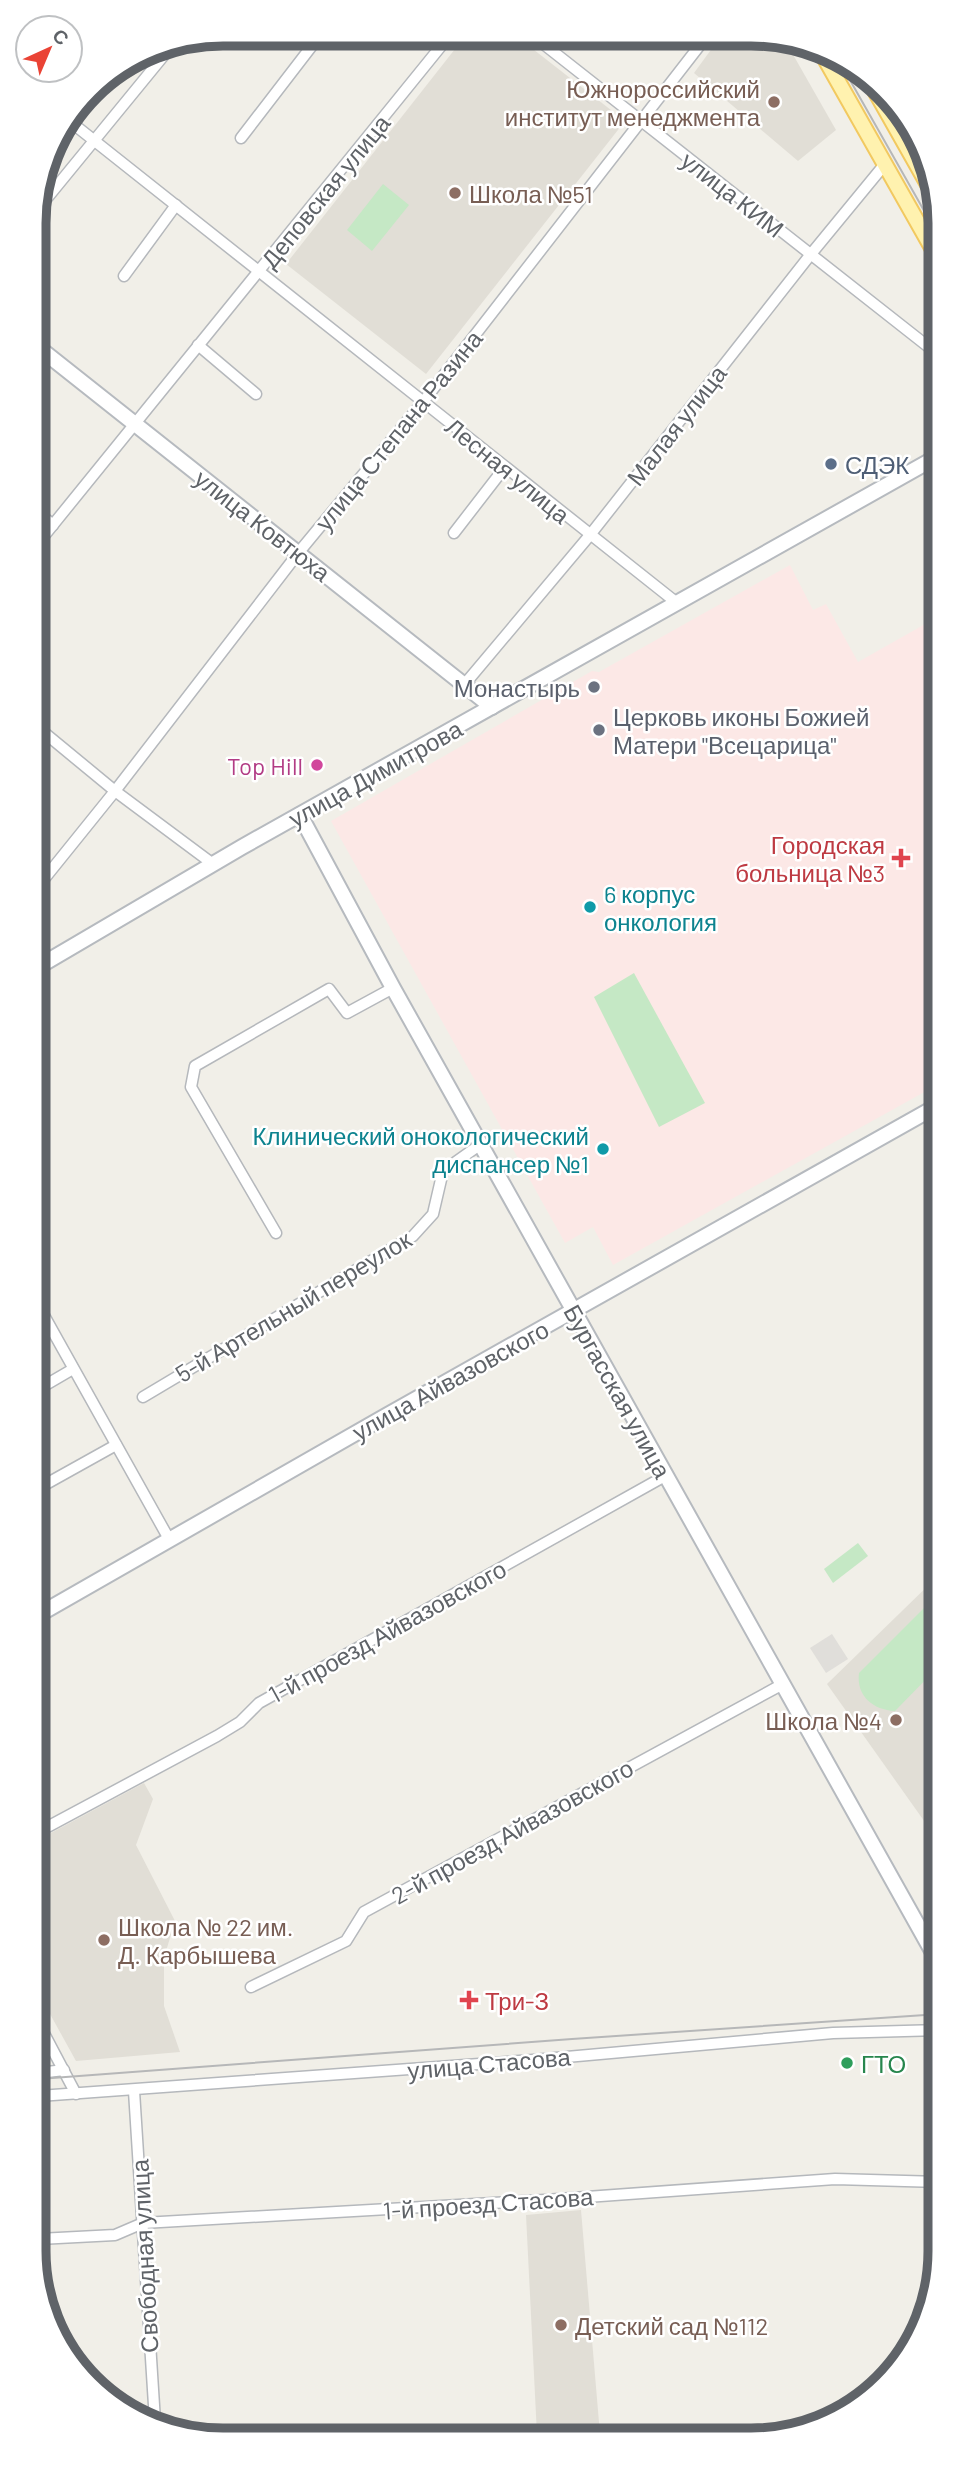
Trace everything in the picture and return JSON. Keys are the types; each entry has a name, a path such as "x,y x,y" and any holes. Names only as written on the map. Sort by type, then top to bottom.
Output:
{"main road":[{"path":"828,63 928,241"},
{"path":"882,103 920,171"}],"street":[{"path":"241,138 312,46"},
{"name":"Деповская улица","path":"46,534 441,46"},
{"name":"улица КИМ","path":"546,46 928,346"},
{"name":"улица Степана Разина","path":"46,877 299,552 423,402 699,46"},
{"path":"48,197 163,56"},
{"name":"Лесная улица","path":"74,126 677,603"},
{"name":"Малая улица","path":"464,685 590,535 885,164"},
{"path":"124,276 176,205"},
{"path":"198,345 256,394"},
{"name":"улица Ковтюха","path":"46,354 492,707"},
{"name":"улица Димитрова","path":"46,962 212,864 928,462"},
{"path":"454,533 505,467"},
{"path":"46,519 53,525"},
{"path":"46,734 115,791 212,864"},
{"name":"Бургасская улица","path":"300,815 393,988 928,1944"},
{"path":"276,1233 191,1087 195,1066 329,989 347,1013 393,988"},
{"name":"улица Айвазовского","path":"46,1610 928,1111"},
{"name":"5-й Артельный переулок","path":"143,1397 413,1236 433,1214 443,1171 481,1144"},
{"path":"46,1319 169,1539"},
{"path":"46,1385 74,1369"},
{"path":"46,1484 116,1445"},
{"name":"1-й проезд Айвазовского","path":"46,1828 217,1736 240,1722 259,1703 665,1476"},
{"name":"2-й проезд Айвазовского","path":"251,1987 346,1941 364,1912 783,1684"},
{"name":"улица Стасова","path":"46,2096 533,2060 833,2033 928,2030"},
{"path":"46,2037 76,2094"},
{"path":"46,2072 64,2070"},
{"name":"Свободная улица","path":"134,2091 155,2414"},
{"name":"1-й проезд Стасова","path":"46,2239 115,2235 143,2222 545,2200 823,2180 928,2182"}],"shaded area":[{"name":"Школа №51","path":"457,46 529,46 625,121 426,374 286,264"},
{"name":"Южнороссийский институт менеджмента","path":"714,46 775,47 791,50 836,130 798,161 694,73"},
{"path":"790,565 813,610 826,604 858,662 928,622 928,1090 613,1265 593,1227 565,1243 331,821 592,671 599,672"},
{"name":"Школа №4","path":"928,1586 928,1826 827,1684"},
{"path":"832,1634 848,1659 826,1673 810,1648"},
{"name":"Школа № 22 им. Д. Карбышева","path":"144,1783 153,1799 136,1845 175,1921 164,1958 164,2006 180,2052 76,2061 46,2007 46,1836"},
{"name":"Детский сад №112","path":"581,2210 599,2427 537,2427 526,2215"}],"green space":[{"path":"383,184 409,205 372,251 347,230"},
{"path":"634,973 705,1103 659,1127 594,997"},
{"path":"858,1543 868,1556 833,1583 824,1569"},
{"path":"925,1607 928,1607 928,1677 895,1711 873,1705 863,1695 859,1673"}],"tram line":[{"path":"846,73 928,217"},
{"path":"46,2078 928,2015"}],"place":[{"name":"Южнороссийский институт менеджмента","path":"774,102"},
{"name":"Школа №51","path":"455,193"},
{"name":"СДЭК","path":"831,464"},
{"name":"Монастырь","path":"594,687"},
{"name":"Церковь иконы Божией Матери \"Всецарица\"","path":"599,730"},
{"name":"Top Hill","path":"317,765"},
{"name":"Городская больница №3","path":"901,858"},
{"name":"6 корпус онкология","path":"590,907"},
{"name":"Клинический онокологический диспансер №1","path":"603,1149"},
{"name":"Школа №4","path":"896,1720"},
{"name":"Школа № 22 им. Д. Карбышева","path":"104,1940"},
{"name":"Три-З","path":"469,2000"},
{"name":"ГТО","path":"847,2063"},
{"name":"Детский сад №112","path":"561,2325"}]}
